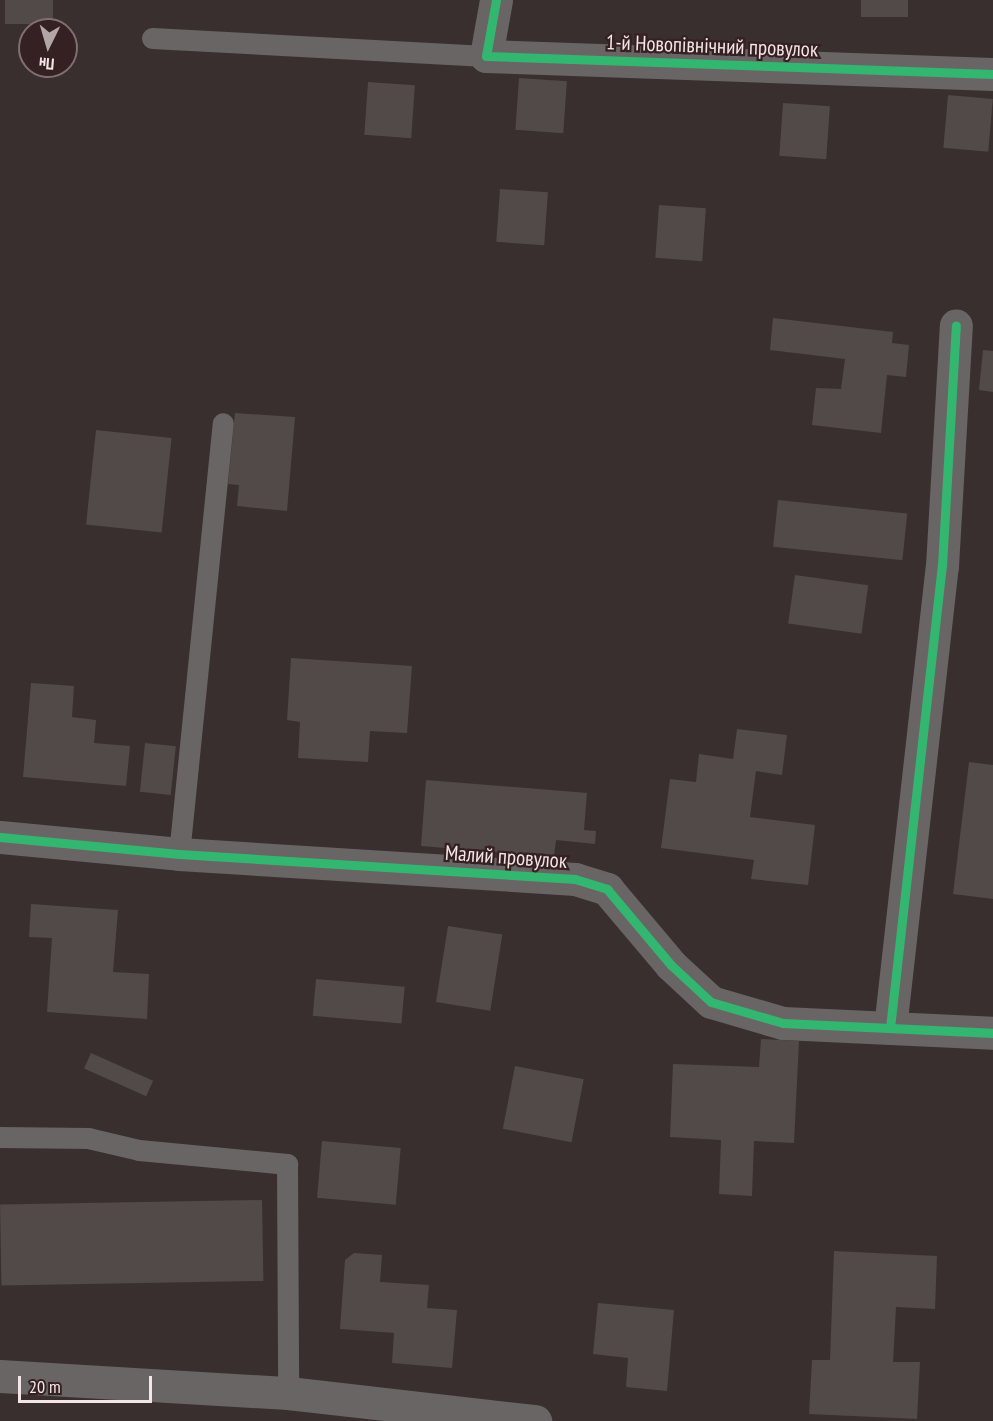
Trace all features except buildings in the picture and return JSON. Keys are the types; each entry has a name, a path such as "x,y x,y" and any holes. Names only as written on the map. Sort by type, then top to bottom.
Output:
{"street":[{"path":"486,56 496,0"},
{"name":"1-й Новопівнічний провулок","path":"486,56 993,74"},
{"path":"891,1028 942,566 956,324"},
{"name":"Малий провулок","path":"0,837 179,854 575,879 607,889 671,965 711,1002 783,1023 993,1034"},
{"path":"0,1376 288,1393 535,1421"}],"lane":[{"path":"152,38 486,56"},
{"path":"179,854 223,423"},
{"path":"0,1137 88,1138 139,1150 287,1164 288,1393"}],"cycle path":[{"path":"496,0 486,56 993,74"},
{"path":"890,1028 942,566 956,325"},
{"path":"0,837 179,854 575,879 607,889 671,965 711,1002 783,1023 993,1033"}]}
